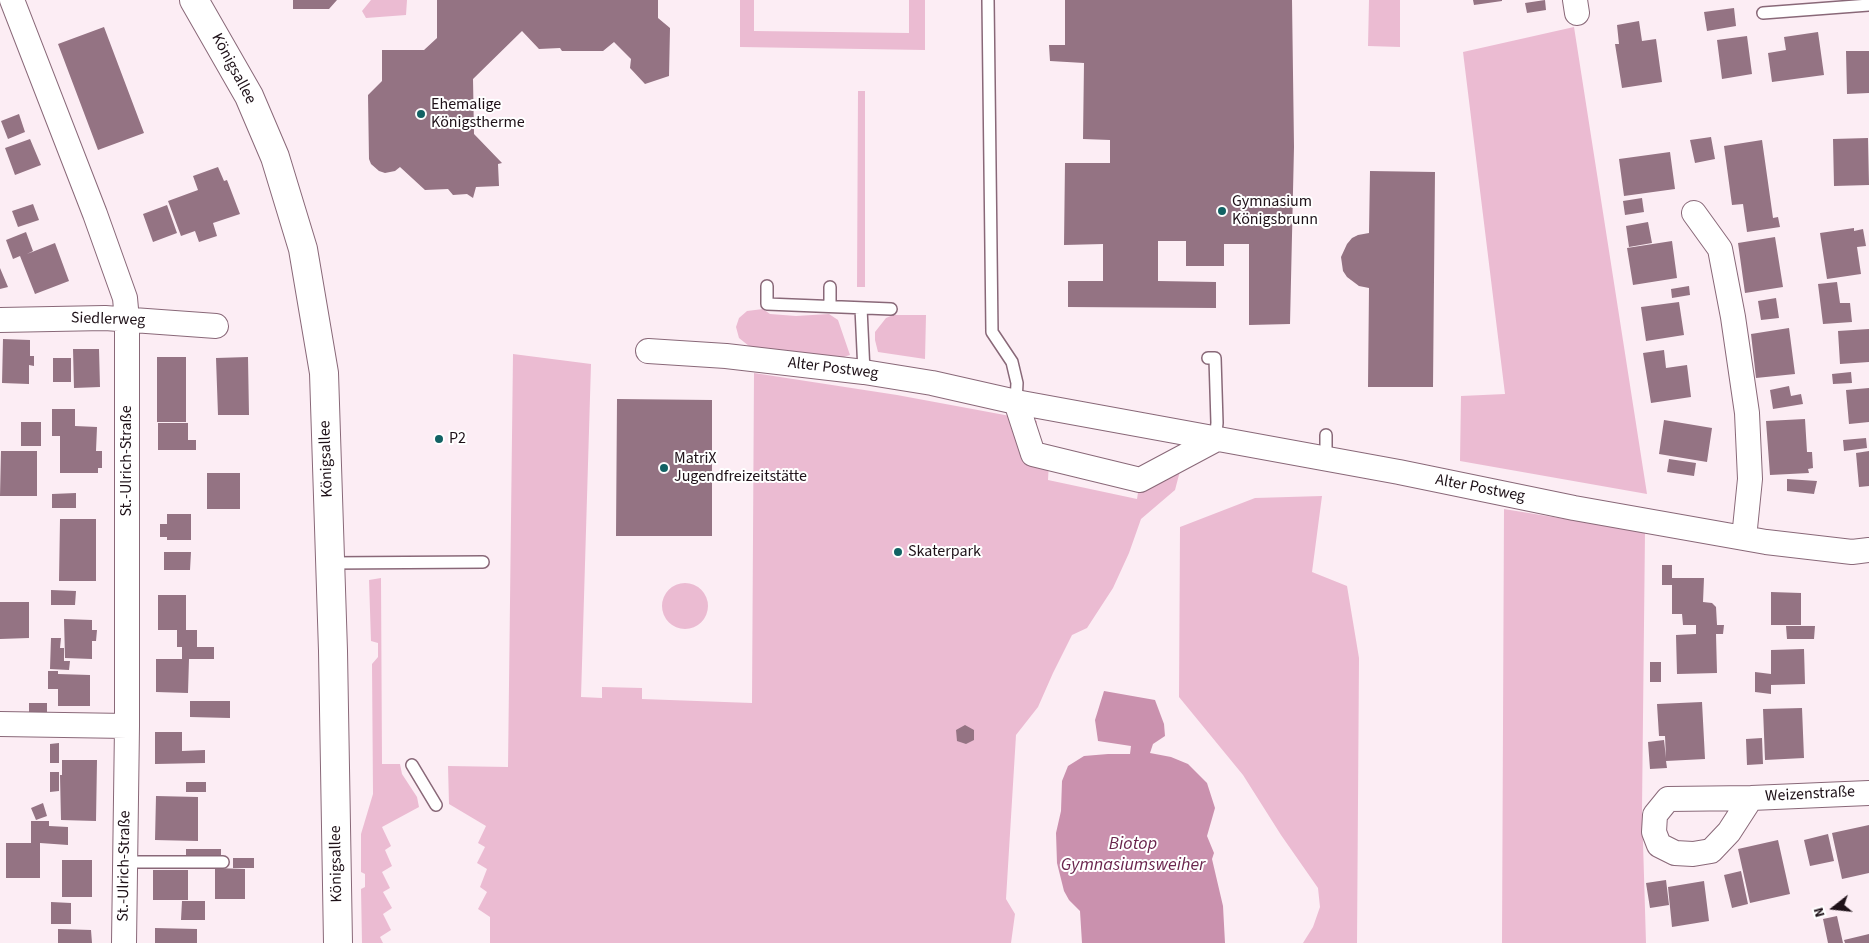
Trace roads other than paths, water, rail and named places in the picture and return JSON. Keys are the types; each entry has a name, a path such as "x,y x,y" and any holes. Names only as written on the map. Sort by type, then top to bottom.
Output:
{"street":[{"name":"St.-Ulrich-Straße","path":"12,0 95,214 125,298 127,320 127,726 124,943"},
{"name":"Königsallee","path":"194,0 248,96 274,157 303,249 324,373 338,943"},
{"path":"1694,214 1720,249 1734,325 1747,413 1750,479 1744,538"},
{"name":"Siedlerweg","path":"0,320 105,318 216,326"},
{"name":"Alter Postweg","path":"648,351 726,356 864,372 932,383 1016,402 1215,440 1326,459 1766,542 1852,552 1869,550"},
{"path":"1016,402 1033,454 1140,480 1215,440"},
{"path":"0,724 127,726"},
{"name":"Weizenstraße","path":"1751,798 1869,792"}],"lane":[{"path":"988,0 992,332 1012,362 1017,383 1016,402"},
{"path":"1763,12 1869,5"},
{"path":"767,286 767,304 891,309"},
{"path":"830,287 830,306"},
{"path":"860,308 864,372"},
{"path":"1208,358 1215,358 1217,423 1215,440"},
{"path":"1326,435 1326,459"},
{"path":"330,563 483,562"},
{"path":"412,765 436,804"},
{"path":"125,862 223,862"}],"water":[{"name":"Biotop Gymnasiumsweiher","path":"1104,691 1155,700 1164,724 1165,736 1153,744 1150,753 1171,757 1188,764 1207,783 1215,808 1207,836 1214,853 1212,859 1223,906 1225,943 1082,943 1080,911 1069,900 1064,891 1057,863 1056,833 1061,811 1062,781 1068,766 1084,756 1130,754 1131,746 1098,741 1095,720"}],"place":[{"name":"Ehemalige Königstherme","path":"421,114"},
{"name":"Gymnasium Königsbrunn","path":"1222,211"},
{"name":"P2","path":"439,439"},
{"name":"MatriX Jugendfreizeitstätte","path":"664,468"},
{"name":"Skaterpark","path":"898,552"}]}
